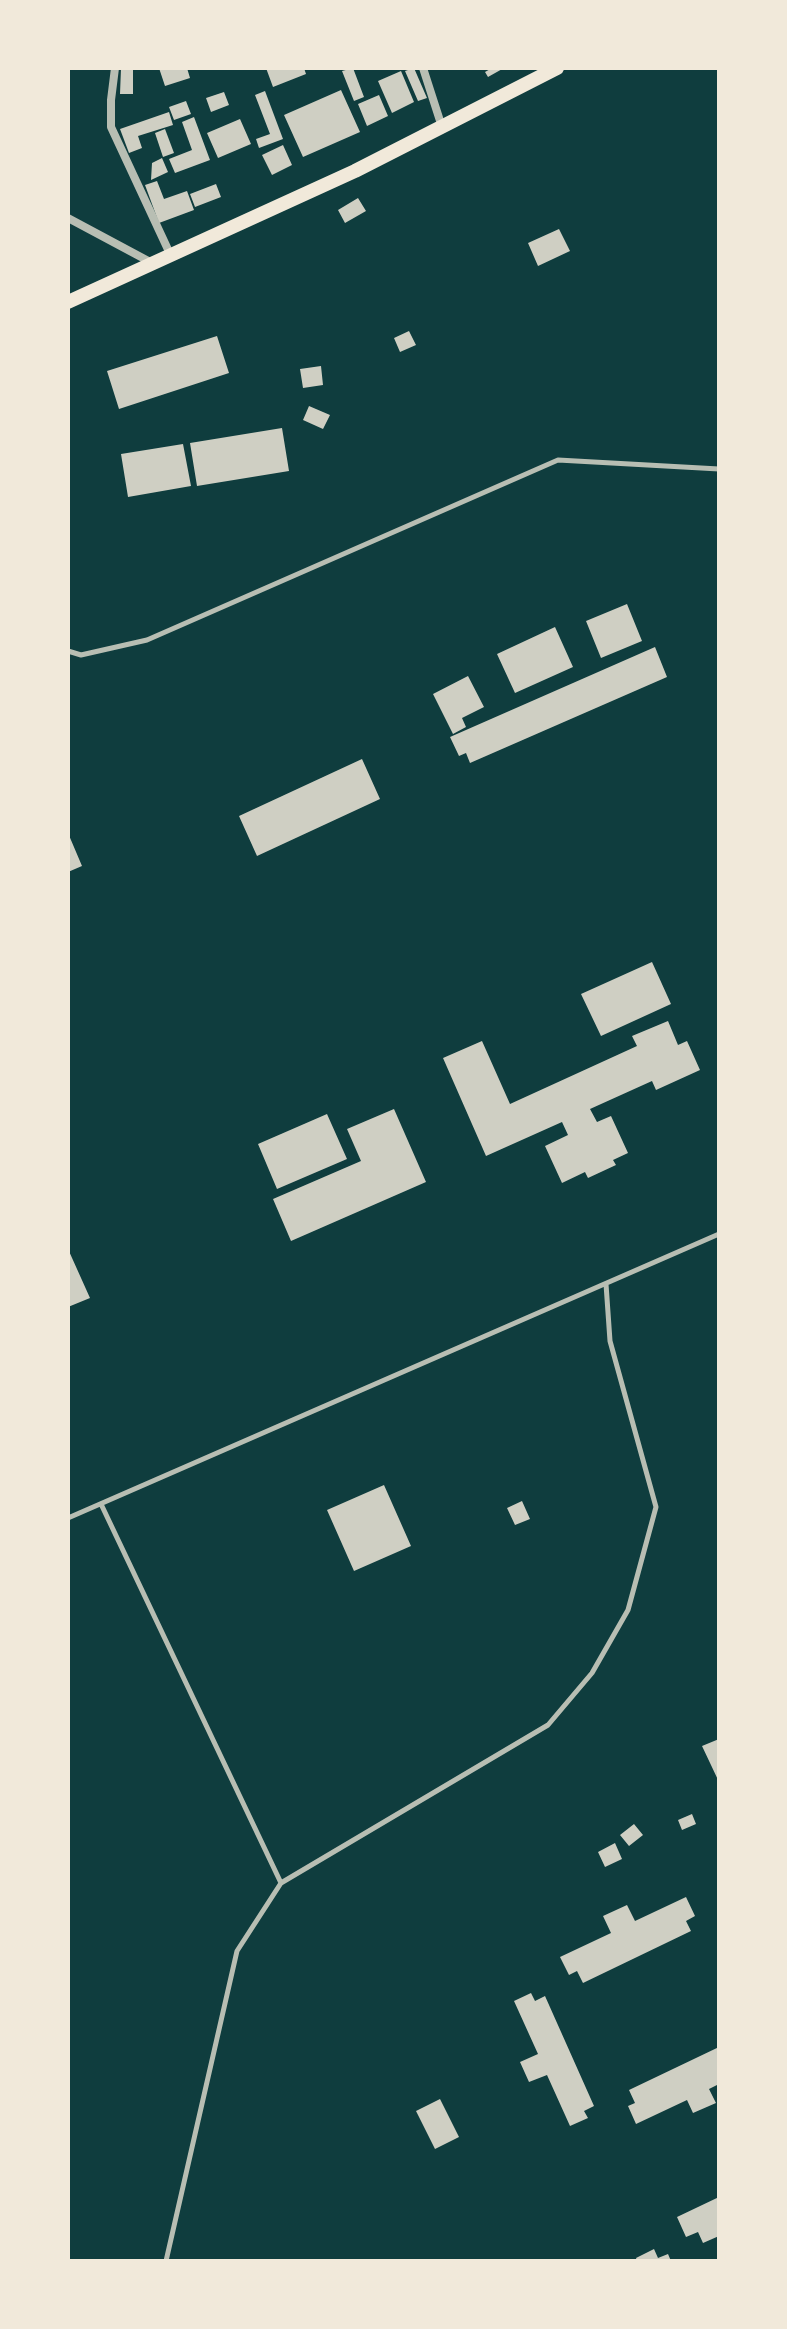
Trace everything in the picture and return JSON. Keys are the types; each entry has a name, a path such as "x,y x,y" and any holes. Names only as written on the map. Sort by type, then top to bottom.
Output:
{"main road":[{"path":"68,302 172,257 557,68"}],"street":[{"path":"115,68 111,127 172,257"},
{"path":"423,68 442,127"},
{"path":"68,218 155,264"}],"lane":[{"path":"68,651 81,655 147,640 558,460 719,469"},
{"path":"68,1518 719,1234"},
{"path":"166,2261 237,1951 281,1883 548,1725 592,1673 628,1610 656,1507 610,1341 606,1284"},
{"path":"101,1504 281,1883"}],"building":[{"path":"121,68 133,68 133,94 120,94"},
{"path":"159,68 187,68 190,78 165,86"},
{"path":"266,68 304,68 306,74 273,87"},
{"path":"353,68 364,97 354,101 342,71"},
{"path":"414,68 427,98 418,101 405,71"},
{"path":"492,68 504,68 488,77 485,72"},
{"path":"401,71 414,102 392,113 378,81"},
{"path":"341,90 360,132 303,157 284,115"},
{"path":"265,91 283,139 259,148 256,139 270,134 255,95"},
{"path":"224,92 229,105 211,112 206,98"},
{"path":"379,95 388,116 367,126 358,104"},
{"path":"186,101 191,114 174,120 169,107"},
{"path":"169,112 173,125 138,136 142,148 129,153 120,129"},
{"path":"194,117 210,160 175,173 169,159 192,150 182,122"},
{"path":"240,119 251,144 218,158 207,133"},
{"path":"165,129 174,153 163,157 155,133"},
{"path":"283,145 292,165 272,175 262,155"},
{"path":"162,158 168,172 151,180 152,163"},
{"path":"157,181 164,199 187,191 194,210 159,223 145,185"},
{"path":"216,184 221,197 195,207 190,194"},
{"path":"358,198 366,211 345,223 338,210"},
{"path":"559,229 570,251 538,266 528,243"},
{"path":"409,331 416,345 400,352 394,338"},
{"path":"217,336 229,373 119,409 107,371"},
{"path":"321,366 323,385 303,388 300,369"},
{"path":"309,406 330,415 323,429 303,420"},
{"path":"282,428 289,471 197,486 190,443"},
{"path":"183,444 191,486 128,497 121,454"},
{"path":"627,604 642,641 601,658 586,621"},
{"path":"555,627 573,667 515,693 497,654"},
{"path":"655,647 667,677 470,763 466,753 459,756 450,737"},
{"path":"468,676 484,707 462,718 466,727 453,734 433,694"},
{"path":"362,759 380,799 257,856 239,816"},
{"path":"68,833 82,866 68,872"},
{"path":"652,962 671,1004 601,1036 581,994"},
{"path":"668,1021 678,1045 687,1041 700,1070 656,1090 652,1081 590,1109 597,1122 611,1116 628,1153 613,1160 616,1165 588,1178 585,1172 562,1183 545,1146 568,1135 562,1122 486,1156 443,1058 482,1041 510,1104 637,1046 632,1036"},
{"path":"394,1109 426,1182 291,1241 273,1199 361,1161 347,1129"},
{"path":"327,1114 347,1159 277,1189 258,1144"},
{"path":"68,1249 90,1298 68,1307"},
{"path":"384,1485 411,1546 354,1571 327,1510"},
{"path":"522,1501 530,1519 515,1525 507,1508"},
{"path":"719,1739 719,1782 702,1746"},
{"path":"692,1814 696,1824 682,1830 678,1820"},
{"path":"634,1824 643,1835 629,1846 620,1835"},
{"path":"615,1843 622,1859 605,1867 598,1852"},
{"path":"686,1897 695,1916 686,1921 691,1931 583,1983 577,1971 569,1975 560,1957 611,1933 603,1916 627,1905 635,1921"},
{"path":"531,1993 535,2001 545,1996 594,2106 584,2111 588,2118 570,2126 547,2075 529,2082 520,2062 538,2054 514,2001"},
{"path":"719,2047 719,2084 709,2089 716,2103 693,2113 687,2100 636,2124 628,2106 635,2103 629,2090"},
{"path":"440,2099 459,2137 435,2149 416,2111"},
{"path":"719,2197 719,2236 703,2243 698,2232 686,2237 677,2217"},
{"path":"654,2249 658,2258 668,2254 671,2261 637,2261 636,2258"}]}
